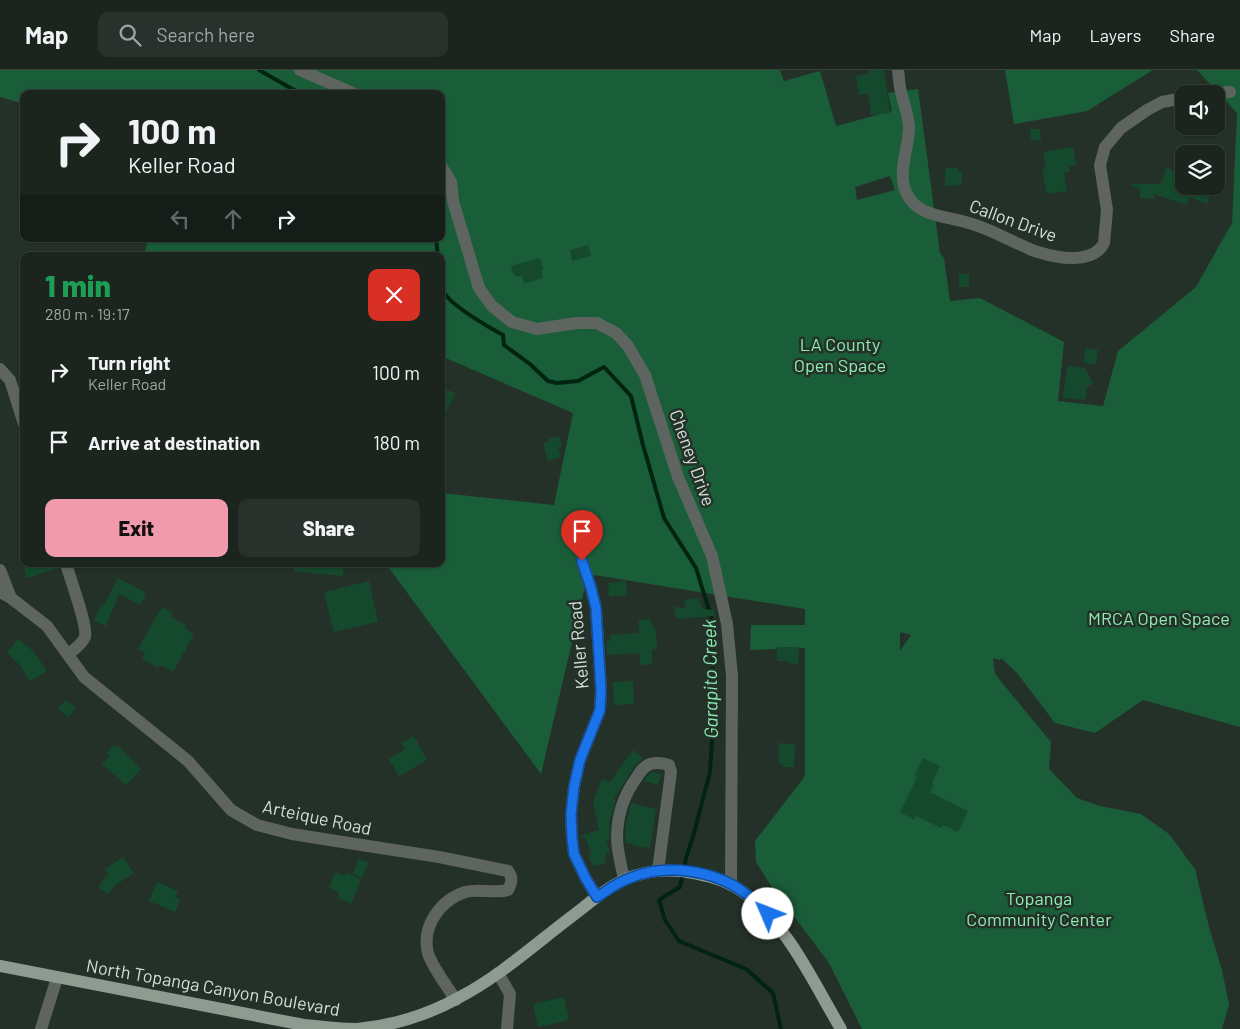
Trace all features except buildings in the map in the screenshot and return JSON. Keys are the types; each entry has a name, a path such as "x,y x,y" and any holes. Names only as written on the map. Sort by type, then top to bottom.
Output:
{"main road":[{"name":"North Topanga Canyon Boulevard","path":"0,966 304,1025 357,1029 392,1023 425,1013 456,1000 498,973 597,897 624,880 641,874 663,871 695,873 710,876 731,884 745,893 780,928 841,1029"}],"street":[{"path":"300,70 346,90"},
{"name":"Callon Drive","path":"898,70 909,128 903,185 910,201 927,212 972,224 1037,252 1068,258 1091,256 1104,243 1107,210 1100,164 1105,146 1121,128 1147,110 1162,102 1175,100"},
{"path":"1225,92 1230,92"},
{"name":"Cheney Drive","path":"445,172 451,182 453,201 479,288 492,306 512,322 537,329 577,323 597,323 616,333 628,346 645,375 678,477 712,556 727,624 732,676 731,884"},
{"path":"0,369 10,380 20,411"},
{"name":"Keller Road","path":"582,561 596,608 600,710 580,760 574,787 571,814 572,838 574,854 597,897"},
{"path":"67,567 80,605 85,632 84,640 68,654"},
{"path":"0,570 6,595"},
{"name":"Arteique Road","path":"6,595 47,626 84,677 188,761 231,810 257,825 292,834 439,856 508,871 512,876 512,883 508,890 500,892 471,891 464,893 446,902 431,921 426,944 428,954 456,1000"},
{"path":"624,880 617,840 618,818 623,801 642,768 650,764 661,763 669,765 671,772 663,871"},
{"path":"498,973 510,994 507,1029"},
{"path":"41,1029 57,978"}],"green space":[{"path":"0,70 780,70 784,81 820,71 836,126 892,111 888,93 918,89 940,253 944,258 950,301 980,298 1064,342 1058,401 1103,406 1118,351 1196,287 1232,223 1237,113 1225,100 1225,85 1211,85 1197,70 1240,70 1240,727 1143,700 1095,733 1055,723 1017,673 1001,658 1000,660 993,658 995,674 1051,742 1049,769 1077,798 1100,806 1141,814 1169,834 1195,869 1222,970 1229,1005 1222,1029 862,1029 829,963 771,886 756,862 755,841 805,776 805,648 750,650 751,625 805,625 805,609 588,574 541,774 388,567 445,567 445,493 554,505 573,413 445,358 445,252 145,252 147,242 445,242 445,90 20,90 20,103 0,97","holes":["890,176 895,190 857,200 855,187","900,632 911,635 900,651"]},
{"path":"1005,70 1153,70 1087,111 1014,124"}],"waterway":[{"name":"Garapito Creek","path":"259,70 294,90"},
{"name":"Garapito Creek","path":"436,242 438,252"},
{"name":"Garapito Creek","path":"445,294 456,305 503,335 504,345 530,364 548,381 557,383 578,381 604,367 631,396 664,518 696,568 712,620 713,724 710,772 686,858 680,887 659,900 665,920 679,941 746,969 773,993 781,1029"}],"route":[{"path":"582,561 596,608 601,690 600,710 580,760 571,814 574,854 586,879 597,897 624,880 641,874 668,870 695,873 710,876 731,884 745,893 768,914"}],"park label":[{"name":"LA County Open Space","path":"840,355"},
{"name":"MRCA Open Space","path":"1159,619"},
{"name":"Topanga Community Center","path":"1039,910"}]}
